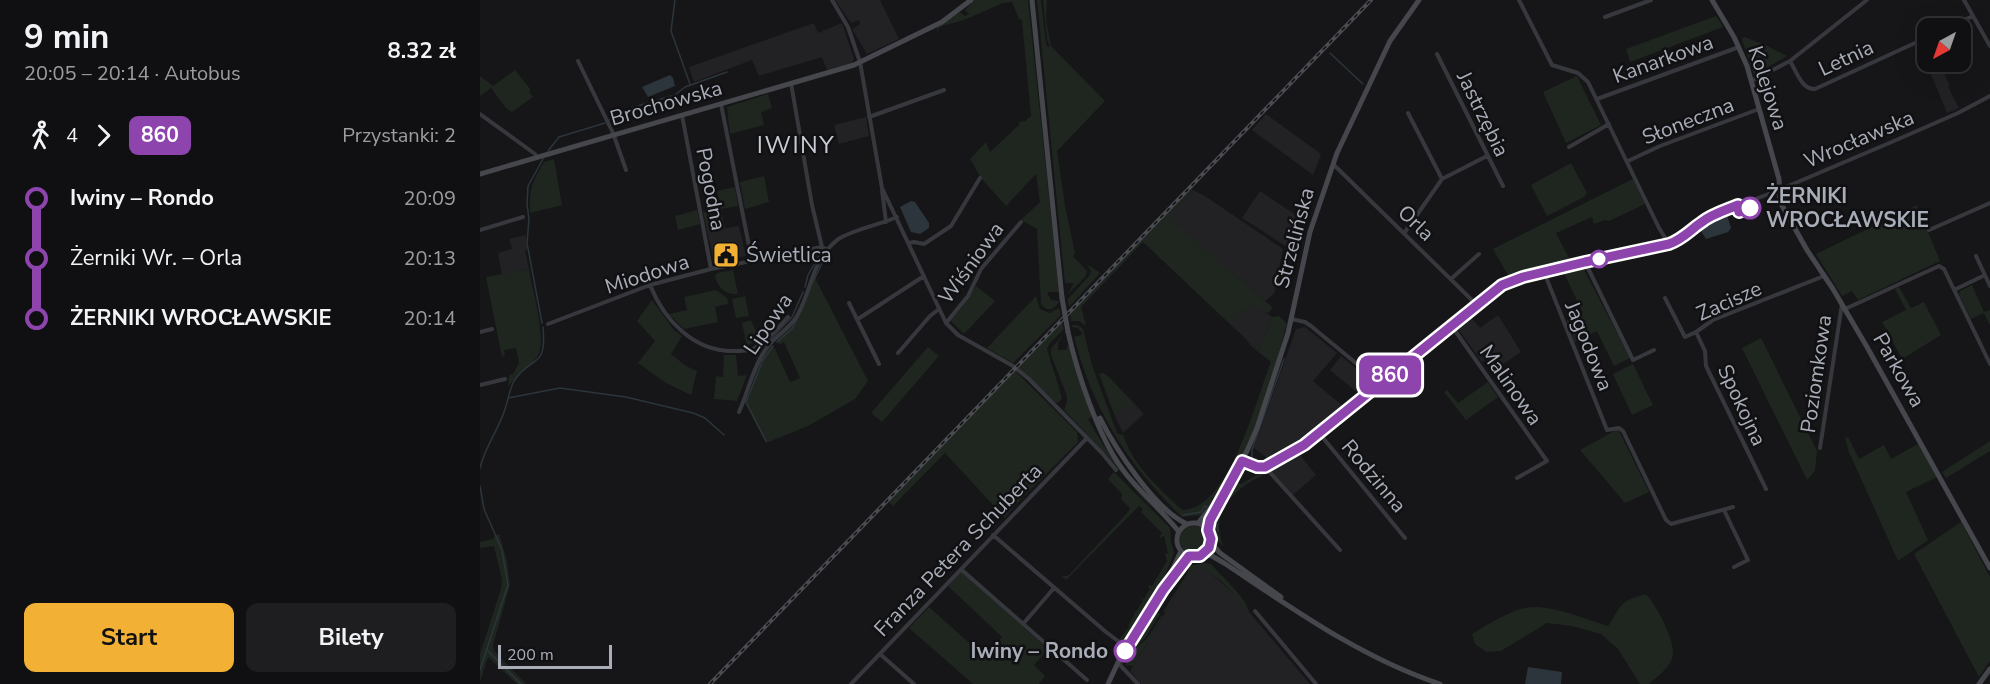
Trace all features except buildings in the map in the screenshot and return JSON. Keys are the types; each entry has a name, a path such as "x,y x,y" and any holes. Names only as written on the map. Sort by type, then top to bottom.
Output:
{"main road":[{"path":"860,62 942,22 971,0"},
{"path":"1032,0 1062,298 1068,332 1105,440 1119,465 1138,490 1179,532"},
{"name":"Strzelińska","path":"1198,523 1222,494 1242,461 1257,428 1291,319 1310,232 1333,164 1390,41 1419,0"},
{"name":"Kolejowa","path":"1713,0 1739,47 1751,81 1779,179 1779,190"},
{"name":"Brochowska","path":"480,174 860,62"},
{"name":"Parkowa","path":"1779,190 1779,199 1807,250 1844,306 1990,568"},
{"path":"1084,384 1108,433 1127,463 1161,503 1178,520 1187,524 1198,523 1208,530 1210,543 1220,553 1305,615"},
{"name":"Strzelińska","path":"1208,530 1222,494"},
{"path":"1187,524 1179,532 1177,542 1181,551 1189,556 1204,554 1220,561 1305,615 1384,661 1440,684"},
{"path":"1204,554 1210,543"},
{"path":"1163,590 1181,551"},
{"path":"1108,684 1126,647 1163,590 1189,556"},
{"path":"1979,684 1990,669"}],"street":[{"path":"832,0 848,27 860,62 886,222"},
{"path":"1519,0 1552,65 1582,75 1588,82 1669,244"},
{"path":"1605,17 1651,0"},
{"path":"1853,0 1858,7"},
{"path":"1751,81 1790,61 1867,0"},
{"path":"1964,0 1990,46"},
{"path":"1968,18 1973,16"},
{"name":"Letnia","path":"1790,61 1804,85 1815,89 1917,42"},
{"name":"Kanarkowa","path":"1596,99 1739,47"},
{"name":"Jastrzębia","path":"1437,54 1503,186"},
{"path":"578,61 614,135 626,170"},
{"path":"791,83 812,205 822,247 826,252 842,236 897,217"},
{"path":"869,117 944,90"},
{"name":"Wrocławska","path":"1265,467 1289,455 1319,433 1451,325 1509,282 1679,241 1702,221 1958,113 1990,96"},
{"path":"721,104 752,261"},
{"name":"Słoneczna","path":"1628,161 1660,146 1759,109"},
{"path":"1408,113 1442,179"},
{"path":"480,114 535,154 537,158"},
{"name":"Pogodna","path":"682,115 711,269"},
{"path":"1569,147 1609,124"},
{"path":"1405,232 1442,179 1487,156"},
{"name":"Orla","path":"1333,164 1452,278 1477,305"},
{"path":"909,243 924,244 947,230 980,178"},
{"path":"882,188 946,323 958,335 1013,366 1044,394 1116,470"},
{"path":"1929,230 1990,203"},
{"path":"480,230 523,217"},
{"name":"Wiśniowa","path":"946,323 968,296 981,269 1021,222"},
{"name":"Miodowa","path":"548,324 650,285 711,269 822,247"},
{"name":"Lipowa","path":"739,412 758,362 766,348 785,332 798,315 813,273 826,252"},
{"path":"1452,278 1479,254"},
{"path":"1976,256 1990,286"},
{"path":"1585,262 1633,360 1654,350"},
{"path":"1844,306 1938,265 1944,269 1990,364"},
{"name":"Jagodowa","path":"1544,272 1607,430 1619,428 1623,431 1669,523 1724,510"},
{"path":"1954,290 1985,275"},
{"path":"858,319 924,276"},
{"name":"Zacisze","path":"1665,298 1685,337 1713,320 1825,276"},
{"path":"650,285 662,308 674,324 699,343 717,350 735,351 753,348 780,327 788,317"},
{"path":"849,303 879,364"},
{"name":"Poziomkowa","path":"1820,448 1840,323 1840,306 1844,306"},
{"path":"898,353 930,316 939,309"},
{"path":"1291,319 1311,326 1380,383"},
{"name":"Malinowa","path":"1451,325 1547,461 1518,478"},
{"path":"480,332 492,329"},
{"name":"Spokojna","path":"1696,332 1705,351 1706,366 1766,489"},
{"path":"480,385 505,379"},
{"name":"Rodzinna","path":"1319,433 1405,538"},
{"name":"Franza Petera Schuberta","path":"851,684 1087,438"},
{"path":"1242,461 1257,467 1265,467 1340,550"},
{"path":"1733,507 1724,510 1748,560 1734,567"},
{"path":"993,535 1114,640 1126,647"},
{"path":"963,571 1087,680"},
{"path":"1023,624 1054,588"},
{"path":"1254,611 1316,684"},
{"path":"880,654 914,684"},
{"path":"1118,662 1138,684"}],"shaded area":[{"path":"835,0 880,0 899,39 867,54 852,29 860,24 859,20 851,23"},
{"path":"974,0 1028,0 1059,292 1047,292 1051,300 1059,301 1052,309 1046,309 1041,304 1037,229 1021,220 1040,202 1036,174 1006,206 981,178 970,159 986,142 990,152 1019,125 1019,122 1031,116 1022,20 1019,19 1012,2 1003,3 964,20 942,26 938,29 937,36 937,27 960,12 965,16 969,14 965,10"},
{"path":"1037,0 1041,0 1048,47 1050,46 1047,40 1043,0 1047,0 1046,20 1051,46 1105,101 1057,151 1075,253 1073,256 1087,271 1085,277 1067,295 1074,283 1065,283"},
{"path":"1716,16 1723,27 1630,62 1626,49"},
{"path":"814,23 818,33 842,23 854,59 852,63 827,70 822,57 759,76 752,60 694,82 689,67"},
{"path":"1744,37 1787,56 1754,75 1742,39"},
{"path":"515,70 531,90 529,92 533,97 512,112 506,108 491,88 480,96 480,76 493,86"},
{"path":"1930,72 1944,72 1950,86 1948,87 1959,108 1947,113"},
{"path":"670,75 675,86 648,97 642,87"},
{"path":"1577,76 1601,125 1566,143 1543,92"},
{"path":"768,94 772,108 761,112 764,125 730,134 727,107"},
{"path":"1266,114 1321,154 1313,175 1252,130"},
{"path":"866,117 869,136 839,144 834,125"},
{"path":"554,159 562,205 530,213 530,198 534,180 544,162"},
{"path":"1571,163 1587,193 1584,197 1547,216 1531,185"},
{"path":"764,176 769,202 745,209 740,182"},
{"path":"1633,179 1645,204 1609,221 1594,224 1592,217 1556,233 1569,261 1509,277 1493,249"},
{"path":"1810,185 1814,195 1786,204 1785,195"},
{"path":"735,187 738,206 721,209 717,191"},
{"path":"1190,189 1193,190 1168,217 1272,307 1270,312 1266,313 1255,305 1235,316 1232,326 1143,242 1081,307 1086,326 1079,321 1071,321 1070,313"},
{"path":"1193,190 1283,249 1274,294 1265,301 1167,217"},
{"path":"1260,191 1300,218 1292,250 1242,218"},
{"path":"911,201 915,202 929,223 929,228 920,234 911,232 900,207"},
{"path":"1917,205 1940,261 1858,300 1852,291 1842,296 1816,254"},
{"path":"721,209 725,228 707,231 703,212"},
{"path":"697,210 700,224 678,230 675,216"},
{"path":"1727,215 1731,228 1728,232 1706,239 1701,231 1703,228"},
{"path":"739,226 746,256 714,262 707,231"},
{"path":"526,235 527,250 525,251 529,269 502,275 498,253 512,249 509,239"},
{"path":"1087,264 1100,273 1069,307 1067,300 1089,276 1091,271"},
{"path":"1582,266 1630,358 1614,366 1597,331 1575,342 1566,321 1583,313 1563,271"},
{"path":"529,269 540,328 540,350 534,361 508,387 509,375 513,374 519,363 516,348 504,350 505,356 502,357 486,277"},
{"path":"733,270 738,294 723,290 715,276 717,273"},
{"path":"814,276 868,381 855,399 808,426 766,443 745,403 760,362 771,345 790,382 800,378 784,342 779,345 777,340 797,320"},
{"path":"1972,285 1984,312 1990,310 1990,325 1984,313 1971,319 1959,294 1960,291"},
{"path":"976,286 995,301 963,333 950,320 963,306"},
{"path":"1899,287 1911,308 1924,302 1941,335 1902,359 1882,322 1906,310 1895,289"},
{"path":"716,290 727,298 728,304 715,307 718,322 684,329 669,314 687,310 684,297"},
{"path":"745,296 749,316 736,318 732,299"},
{"path":"1036,296 1040,309 1050,313 1059,308 1061,315 1013,363 987,348"},
{"path":"652,300 674,330 682,336 671,354 686,366 697,371 691,395 666,383 638,363 655,341 637,321"},
{"path":"1255,305 1272,317 1259,351 1232,326 1234,316"},
{"path":"1498,315 1521,352 1500,366 1492,355 1482,362 1458,329 1459,325 1470,316 1480,328"},
{"path":"1279,316 1287,324 1268,392 1242,459 1216,498 1211,498 1214,501 1202,515 1182,517 1145,477 1115,435 1091,389 1082,364 1074,337 1082,333 1072,325 1078,325 1083,329 1092,365 1117,433 1123,434 1140,466 1182,510 1199,505 1214,492 1239,450 1271,362 1251,346 1244,337 1259,351 1272,317"},
{"path":"751,320 759,339 747,346 742,323"},
{"path":"1062,322 1064,329 1047,349 1062,398 1056,403 1018,367"},
{"path":"1305,327 1337,353 1313,381 1344,407 1298,444 1269,460 1254,448 1296,329"},
{"path":"1064,333 1058,343 1058,350 1066,350 1068,344 1092,417 1088,419 1105,448 1125,475 1170,526 1143,499 1104,452 1064,410 1067,396 1051,355 1051,349"},
{"path":"1761,338 1817,451 1815,471 1807,480 1742,348"},
{"path":"928,347 939,356 882,422 871,413"},
{"path":"724,355 736,355 738,376 747,375 737,401 714,399 716,376 723,377"},
{"path":"1341,356 1373,383 1359,394 1330,370"},
{"path":"1633,364 1653,405 1632,415 1613,374"},
{"path":"1014,370 1077,432 1078,442 1005,518 945,453 893,506 888,501"},
{"path":"1103,373 1109,377 1144,414 1123,434 1143,414 1131,403 1114,414 1099,374"},
{"path":"1488,382 1498,397 1466,420 1444,392 1447,390 1458,403"},
{"path":"1131,402 1143,414 1123,433 1114,414"},
{"path":"1618,429 1649,492 1625,503 1580,450"},
{"path":"1848,437 1859,459 1884,445 1891,459 1918,444 1937,477 1906,492 1928,540 1898,561 1849,452 1845,438"},
{"path":"1990,441 1990,451 1946,478 1942,472"},
{"path":"1299,454 1316,475 1293,495 1271,471"},
{"path":"1264,471 1266,474 1242,488 1223,509 1219,527 1223,546 1214,531 1216,514 1220,505 1234,482 1241,484"},
{"path":"1114,472 1170,528 1174,553 1161,585 1122,642 1119,640 1129,627 1135,613 1131,610 1136,612 1143,600 1139,597 1144,599 1150,589 1149,585 1152,586 1167,561 1165,554 1168,553 1164,536 1159,538 1162,533 1141,512 1143,509 1139,506 1066,580 1062,576 1068,576 1129,511 1130,508 1121,499 1122,494 1108,479"},
{"path":"1961,522 1990,577 1990,661 1979,677 1914,554"},
{"path":"1194,526 1204,530 1208,540 1204,550 1194,554 1184,550 1180,540 1184,530"},
{"path":"499,534 507,561 510,585 493,645 494,651 526,684 517,684 488,657 480,682 480,654 502,580 494,546 480,548 480,542 493,539"},
{"path":"1211,564 1234,588 1245,602 1249,614 1218,578 1193,567 1165,613 1163,612 1190,566"},
{"path":"1193,567 1206,569 1232,592 1310,684 1141,684 1130,671"},
{"path":"961,571 1048,649 1034,665 1045,676 1039,684 973,684 909,628 929,607 985,657 1002,637 948,586"},
{"path":"1646,594 1664,623 1673,649 1670,663 1649,684 1640,684 1618,649 1601,634 1572,626 1547,623 1501,651 1486,652 1475,644 1472,634 1511,612 1528,607 1563,612 1608,626 1622,605 1630,599"},
{"path":"1155,611 1160,614 1145,638 1136,646 1133,644 1135,646 1122,665 1120,663 1124,656"},
{"path":"1162,615 1133,666 1125,665 1136,647 1146,640"},
{"path":"1528,667 1562,672 1561,684 1525,684"}],"waterway":[{"path":"675,0 671,31 690,84"},
{"path":"1330,53 1363,84"},
{"path":"609,120 634,107 675,95 685,87 727,72"},
{"path":"548,151 559,137 605,123"},
{"path":"542,323 527,243 529,219 527,204 528,186 543,159"},
{"path":"805,287 808,275 820,254"},
{"path":"813,282 822,263 827,263"},
{"path":"756,357 792,317 803,292"},
{"path":"777,342 792,329 801,311"},
{"path":"480,468 514,381 540,356 543,350 543,327"},
{"path":"766,441 746,402 763,360 773,346"},
{"path":"1257,462 1252,458 1252,450 1284,359"},
{"path":"508,398 560,388 626,397 693,413 705,418 724,435"},
{"path":"1238,479 1247,467"},
{"path":"1218,531 1216,522 1236,483"},
{"path":"480,486 484,509 502,550 508,585 480,670"},
{"path":"1183,515 1201,512 1205,506 1207,507"},
{"path":"488,651 521,684"}],"railway":[{"path":"710,684 1371,0"}],"bus line":[{"name":"860","path":"1125,651 1163,590 1189,556 1200,556 1209,548 1210,520 1222,494 1242,461 1257,467 1265,467 1304,445 1502,285 1523,277 1679,241 1702,221 1721,212 1738,205 1739,212 1750,208"}],"place":[{"name":"ŻERNIKI WROCŁAWSKIE","path":"1750,208"},
{"name":"Świetlica","path":"726,255"},
{"name":"Iwiny – Rondo","path":"1125,651"}],"district":[{"name":"IWINY","path":"796,145"}]}
